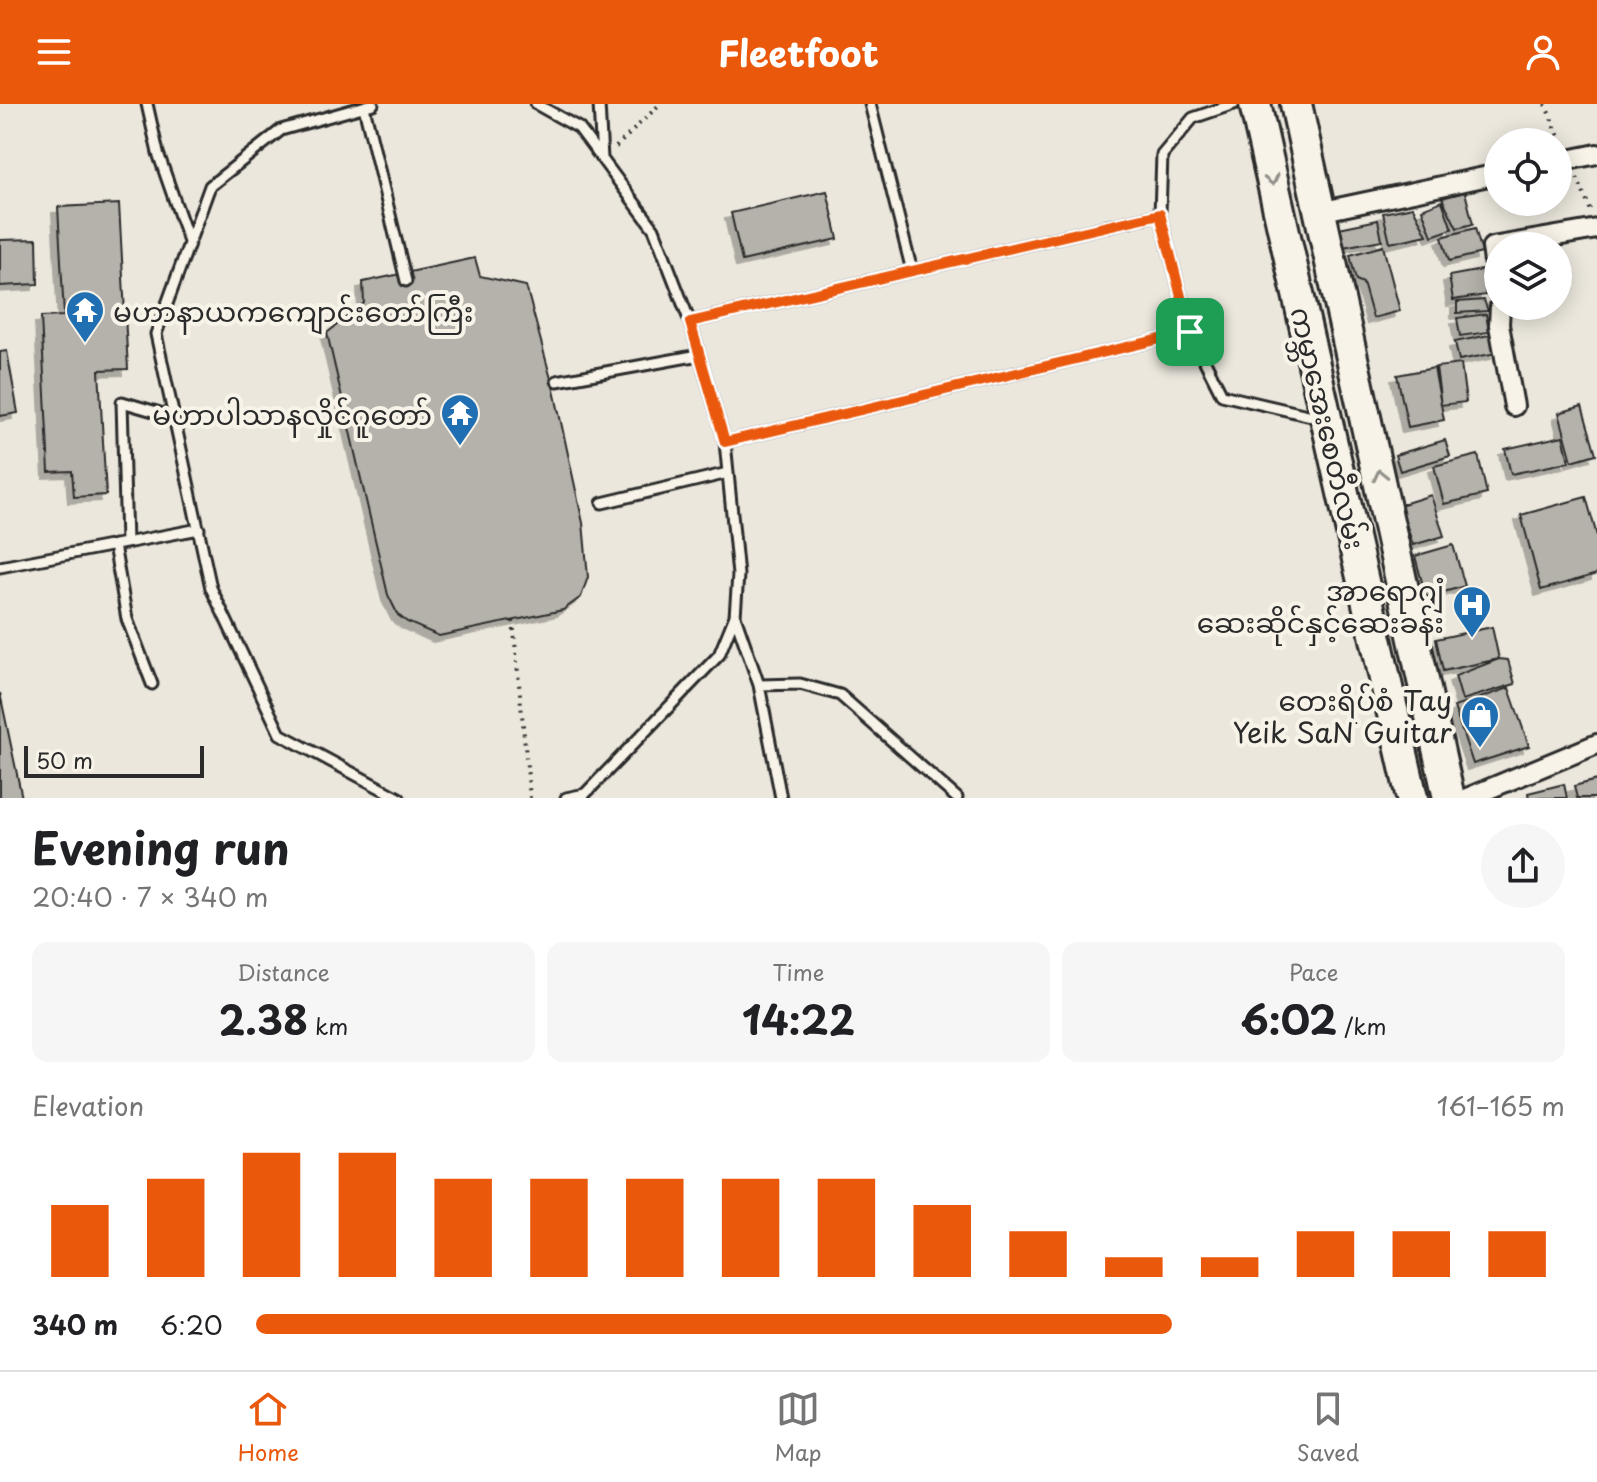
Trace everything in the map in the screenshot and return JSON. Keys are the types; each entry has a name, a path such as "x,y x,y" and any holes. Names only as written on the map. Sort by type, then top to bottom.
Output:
{"main road":[{"name":"ကမ္ဘာအေးစေတီလမ်း","path":"1296,104 1393,532 1449,798"},
{"name":"ကမ္ဘာအေးစေတီလမ်း","path":"1255,105 1412,798"},
{"path":"1328,424 1367,420"},
{"path":"1354,540 1393,532"}],"street":[{"path":"1572,159 1597,154"},
{"path":"1319,212 1484,177"},
{"path":"1572,233 1597,229"},
{"path":"1499,320 1514,406"},
{"path":"1467,798 1597,744"}],"lane":[{"path":"147,104 158,153 189,243"},
{"path":"536,104 579,128 654,229 690,322 725,442 738,575 735,616 719,655 585,794 566,798"},
{"path":"599,104 602,159"},
{"path":"870,104 912,271"},
{"path":"399,798 280,734 211,588 156,334 210,186 281,130 368,105 406,281"},
{"path":"1255,105 1193,118 1162,155 1160,214 1190,332 1222,395 1328,424"},
{"path":"690,322 1160,214"},
{"path":"725,442 1190,332"},
{"path":"557,381 699,355"},
{"path":"126,543 122,402 174,417"},
{"path":"602,503 728,473"},
{"path":"0,567 199,529"},
{"path":"114,545 127,619 152,684"},
{"path":"735,616 759,685 781,798"},
{"path":"759,685 800,684 840,695 957,798"}],"path":[{"path":"602,159 660,104"},
{"path":"513,621 530,798"}],"building":[{"path":"827,191 838,239 742,261 731,213"},
{"path":"1465,192 1473,224 1457,228 1442,198"},
{"path":"1442,201 1452,229 1432,236 1422,209"},
{"path":"119,204 128,369 99,370 106,495 74,497 72,471 49,472 41,317 64,316 58,207"},
{"path":"1413,207 1427,235 1390,243 1383,213"},
{"path":"1378,220 1382,240 1337,248 1334,229"},
{"path":"1475,228 1482,253 1449,261 1442,237"},
{"path":"37,239 38,284 0,286 0,240"},
{"path":"1383,246 1400,311 1373,318 1363,283 1356,280 1350,255"},
{"name":"မဟာပါသာနလှိုင်ဂူတော်","path":"475,258 480,276 526,286 554,390 583,523 588,577 581,597 563,610 439,636 398,615 388,595 327,333 364,303 363,282"},
{"path":"1482,270 1484,295 1453,300 1449,276"},
{"path":"1484,300 1484,311 1457,313 1457,302"},
{"path":"1484,314 1489,332 1460,336 1457,318"},
{"path":"1494,334 1497,353 1459,360 1455,342"},
{"path":"7,351 18,413 0,416 0,352"},
{"path":"1461,364 1466,402 1441,405 1436,367"},
{"path":"1434,368 1444,420 1408,427 1397,375"},
{"path":"1582,406 1596,454 1572,461 1559,413"},
{"path":"1563,436 1569,462 1511,474 1505,449"},
{"path":"1445,440 1450,456 1400,471 1395,455"},
{"path":"1478,455 1487,494 1444,504 1434,466"},
{"path":"1431,495 1444,536 1413,545 1400,505"},
{"path":"1586,497 1597,536 1597,574 1541,590 1521,515"},
{"path":"1453,545 1465,586 1426,597 1415,556"},
{"path":"1492,627 1499,659 1443,671 1436,639"},
{"path":"1499,659 1508,660 1515,684 1462,700 1455,676"},
{"path":"1509,688 1529,746 1473,764 1454,707"},
{"path":"0,693 22,798 0,798"},
{"path":"1597,780 1597,798 1577,798 1574,786"},
{"path":"1564,784 1567,798 1529,798 1528,793"}],"place":[{"name":"မဟာနာယကကျောင်းတော်ကြီး","path":"85,344"},
{"name":"မဟာပါသာနလှိုင်ဂူတော်","path":"460,447"},
{"name":"အာရောဂျံ ဆေးဆိုင်နှင့်ဆေးခန်း","path":"1472,639"},
{"name":"တေးရိပ်စံ Tay Yeik SaN Guitar","path":"1480,749"}],"route":[{"path":"1160,214 1190,332 725,442 690,322 1160,214"}]}
